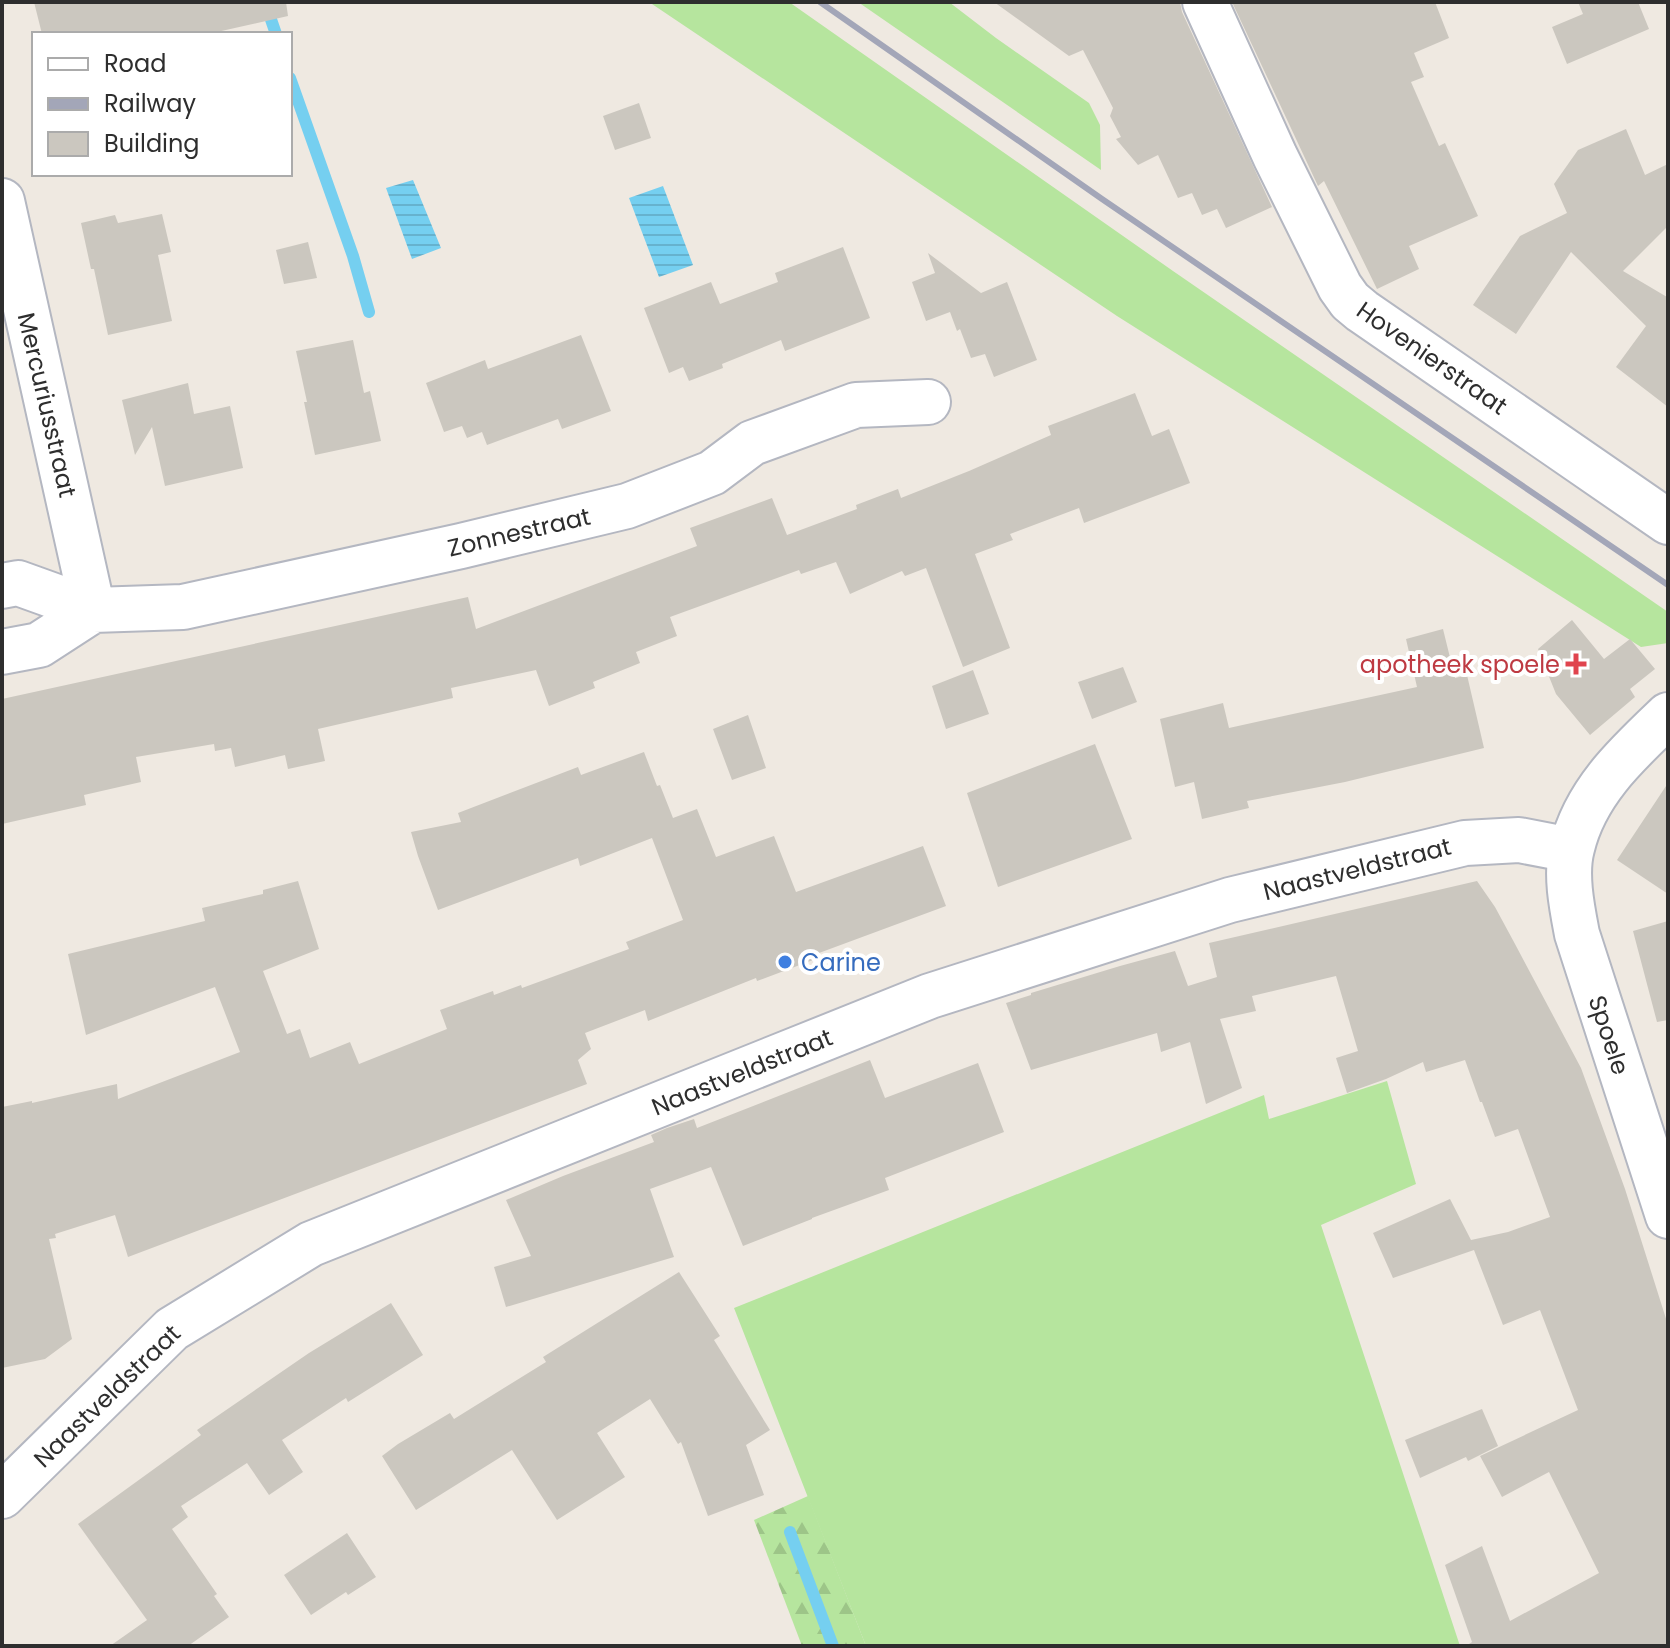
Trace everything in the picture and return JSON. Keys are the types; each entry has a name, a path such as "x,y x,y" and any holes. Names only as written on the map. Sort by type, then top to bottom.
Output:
{"street":[{"name":"Hovenierstraat","path":"1205,2 1275,156 1340,287 1350,301 1668,522"},
{"name":"Mercuriusstraat","path":"2,201 93,610"},
{"name":"Zonnestraat","path":"2,586 18,583 93,610 183,607 627,506 712,473 752,443 856,405 928,402"},
{"path":"2,652 39,645 93,610"},
{"name":"Spoele","path":"1668,715 1616,767 1585,809 1571,850 1570,893 1577,934 1668,1216"},
{"name":"Naastveldstraat","path":"2,1496 172,1329 311,1244 930,996 1230,900 1465,843 1519,840 1571,850"}],"green space":[{"path":"649,2 789,2 1668,612 1668,643 1641,647 1117,316"},
{"path":"858,2 949,2 1089,103 1100,125 1101,170"},
{"path":"1387,1081 1416,1184 1321,1225 1460,1646 866,1646 734,1308 1264,1095 1269,1119"},
{"path":"808,1496 866,1646 802,1646 754,1520"}],"water":[{"path":"413,180 441,248 412,259 386,188"},
{"path":"663,186 693,265 659,277 629,198"}],"building":[{"path":"34,2 286,2 288,16 217,32 42,32"},
{"path":"994,2 1180,2 1272,207 1226,228 1217,209 1202,215 1192,193 1178,198 1158,155 1138,165 1116,139 1121,137 1110,116 1113,108 1083,50 1069,56"},
{"path":"1232,2 1435,2 1449,38 1414,53 1424,77 1411,82 1439,146 1445,143 1478,216 1409,246 1419,269 1377,289 1324,181 1318,186"},
{"path":"1578,2 1638,2 1649,29 1567,64 1552,27 1583,14"},
{"path":"639,103 651,138 615,150 603,116"},
{"path":"1626,129 1645,175 1668,164 1668,226 1623,271 1668,295 1668,407 1616,367 1646,326 1571,252 1516,334 1473,305 1520,236 1567,213 1554,184 1578,150"},
{"path":"162,214 171,252 158,255 172,321 108,335 81,223 115,215 118,223"},
{"path":"308,242 317,278 284,284 276,250"},
{"path":"843,247 870,318 785,351 781,340 689,381 683,367 669,373 644,308 711,282 720,304 778,282 775,273"},
{"path":"928,253 981,293 1007,282 1037,360 994,377 985,354 971,358 950,312 926,321 912,282 935,273"},
{"path":"581,335 611,411 562,429 558,419 487,445 482,432 467,438 462,426 444,432 426,383 485,360 488,369"},
{"path":"353,340 364,393 370,391 381,441 315,455 296,351"},
{"path":"188,383 194,414 230,406 243,468 165,486 152,427 135,455 122,400"},
{"path":"1135,393 1152,436 1169,429 1190,483 1084,523 1079,508 1010,534 1013,540 975,554 1010,648 963,667 926,568 905,576 902,571 850,594 836,562 801,574 799,570 670,617 677,636 636,652 640,663 593,682 595,688 549,706 536,670 451,688 453,698 318,729 325,761 288,769 285,755 235,767 231,748 215,751 214,744 136,757 141,782 84,795 86,805 2,824 2,699 468,597 476,629 697,546 690,528 772,498 787,535 857,509 856,505 898,489 901,498 969,471 1051,435 1048,426"},
{"name":"apotheek spoele","path":"1572,620 1604,659 1630,639 1655,669 1630,689 1635,697 1590,735 1556,694 1538,649"},
{"path":"1443,629 1455,678 1467,675 1484,748 1345,782 1247,801 1249,808 1202,819 1194,782 1175,787 1160,719 1223,703 1229,728 1417,687 1406,639"},
{"path":"1123,667 1137,702 1092,719 1078,682"},
{"path":"973,670 989,714 946,729 932,686"},
{"path":"748,715 766,768 732,780 713,729"},
{"path":"1095,744 1132,839 998,887 967,793"},
{"path":"644,752 673,818 697,809 716,857 774,836 796,892 923,846 946,906 819,953 821,957 757,981 756,978 648,1021 645,1010 585,1033 591,1049 578,1060 587,1084 128,1257 115,1215 55,1234 56,1238 49,1239 72,1339 45,1359 2,1368 2,1107 117,1084 118,1099 240,1052 215,987 86,1035 68,954 205,921 202,908 263,894 263,890 298,881 319,949 263,971 287,1034 300,1029 310,1058 350,1042 359,1064 447,1029 440,1010 493,991 494,995 521,985 522,988 629,949 626,942 683,920 652,838 580,866 578,858 438,910 411,832 461,822 458,813 578,767 581,775"},
{"path":"1668,783 1668,894 1617,860"},
{"path":"1477,881 1495,907 1581,1068 1625,1189 1668,1325 1668,1646 1466,1646 1472,1642 1445,1565 1482,1546 1510,1621 1599,1573 1549,1472 1502,1497 1480,1456 1578,1410 1540,1310 1503,1325 1474,1250 1393,1278 1373,1233 1450,1199 1471,1240 1508,1232 1550,1217 1518,1129 1495,1137 1465,1060 1426,1072 1423,1062 1347,1093 1336,1058 1358,1051 1336,976 1252,996 1256,1011 1220,1019 1242,1088 1206,1104 1190,1042 1161,1052 1157,1033 1031,1070 1006,1003 1175,951 1188,986 1217,977 1209,943"},
{"path":"1668,921 1668,1020 1657,1022 1633,931"},
{"path":"870,1060 885,1098 978,1063 1004,1132 885,1178 889,1190 743,1246 711,1167 650,1189 674,1257 506,1307 494,1267 531,1256 506,1200 654,1142 651,1135 667,1128 694,1119 697,1128"},
{"path":"679,1272 720,1336 714,1340 770,1430 746,1445 764,1495 708,1516 681,1442 678,1444 650,1399 597,1433 625,1477 557,1520 512,1450 416,1510 382,1456 450,1413 454,1419 546,1362 543,1357"},
{"path":"391,1303 423,1355 348,1402 346,1398 282,1440 303,1472 269,1495 247,1463 181,1506 188,1517 172,1529 217,1594 214,1596 229,1617 188,1646 110,1646 147,1620 78,1524 201,1435 197,1430 309,1353"},
{"path":"1482,1409 1498,1446 1468,1461 1466,1457 1420,1478 1405,1440"},
{"path":"347,1533 376,1577 311,1615 284,1575"}],"waterway":[{"path":"265,2 275,32"},
{"path":"292,84 353,256 369,312"},
{"path":"790,1532 833,1646"}],"railway":[{"path":"820,2 1102,199 1668,585"}],"place":[{"name":"apotheek spoele","path":"1576,664"},
{"name":"Carine","path":"785,962"}]}
